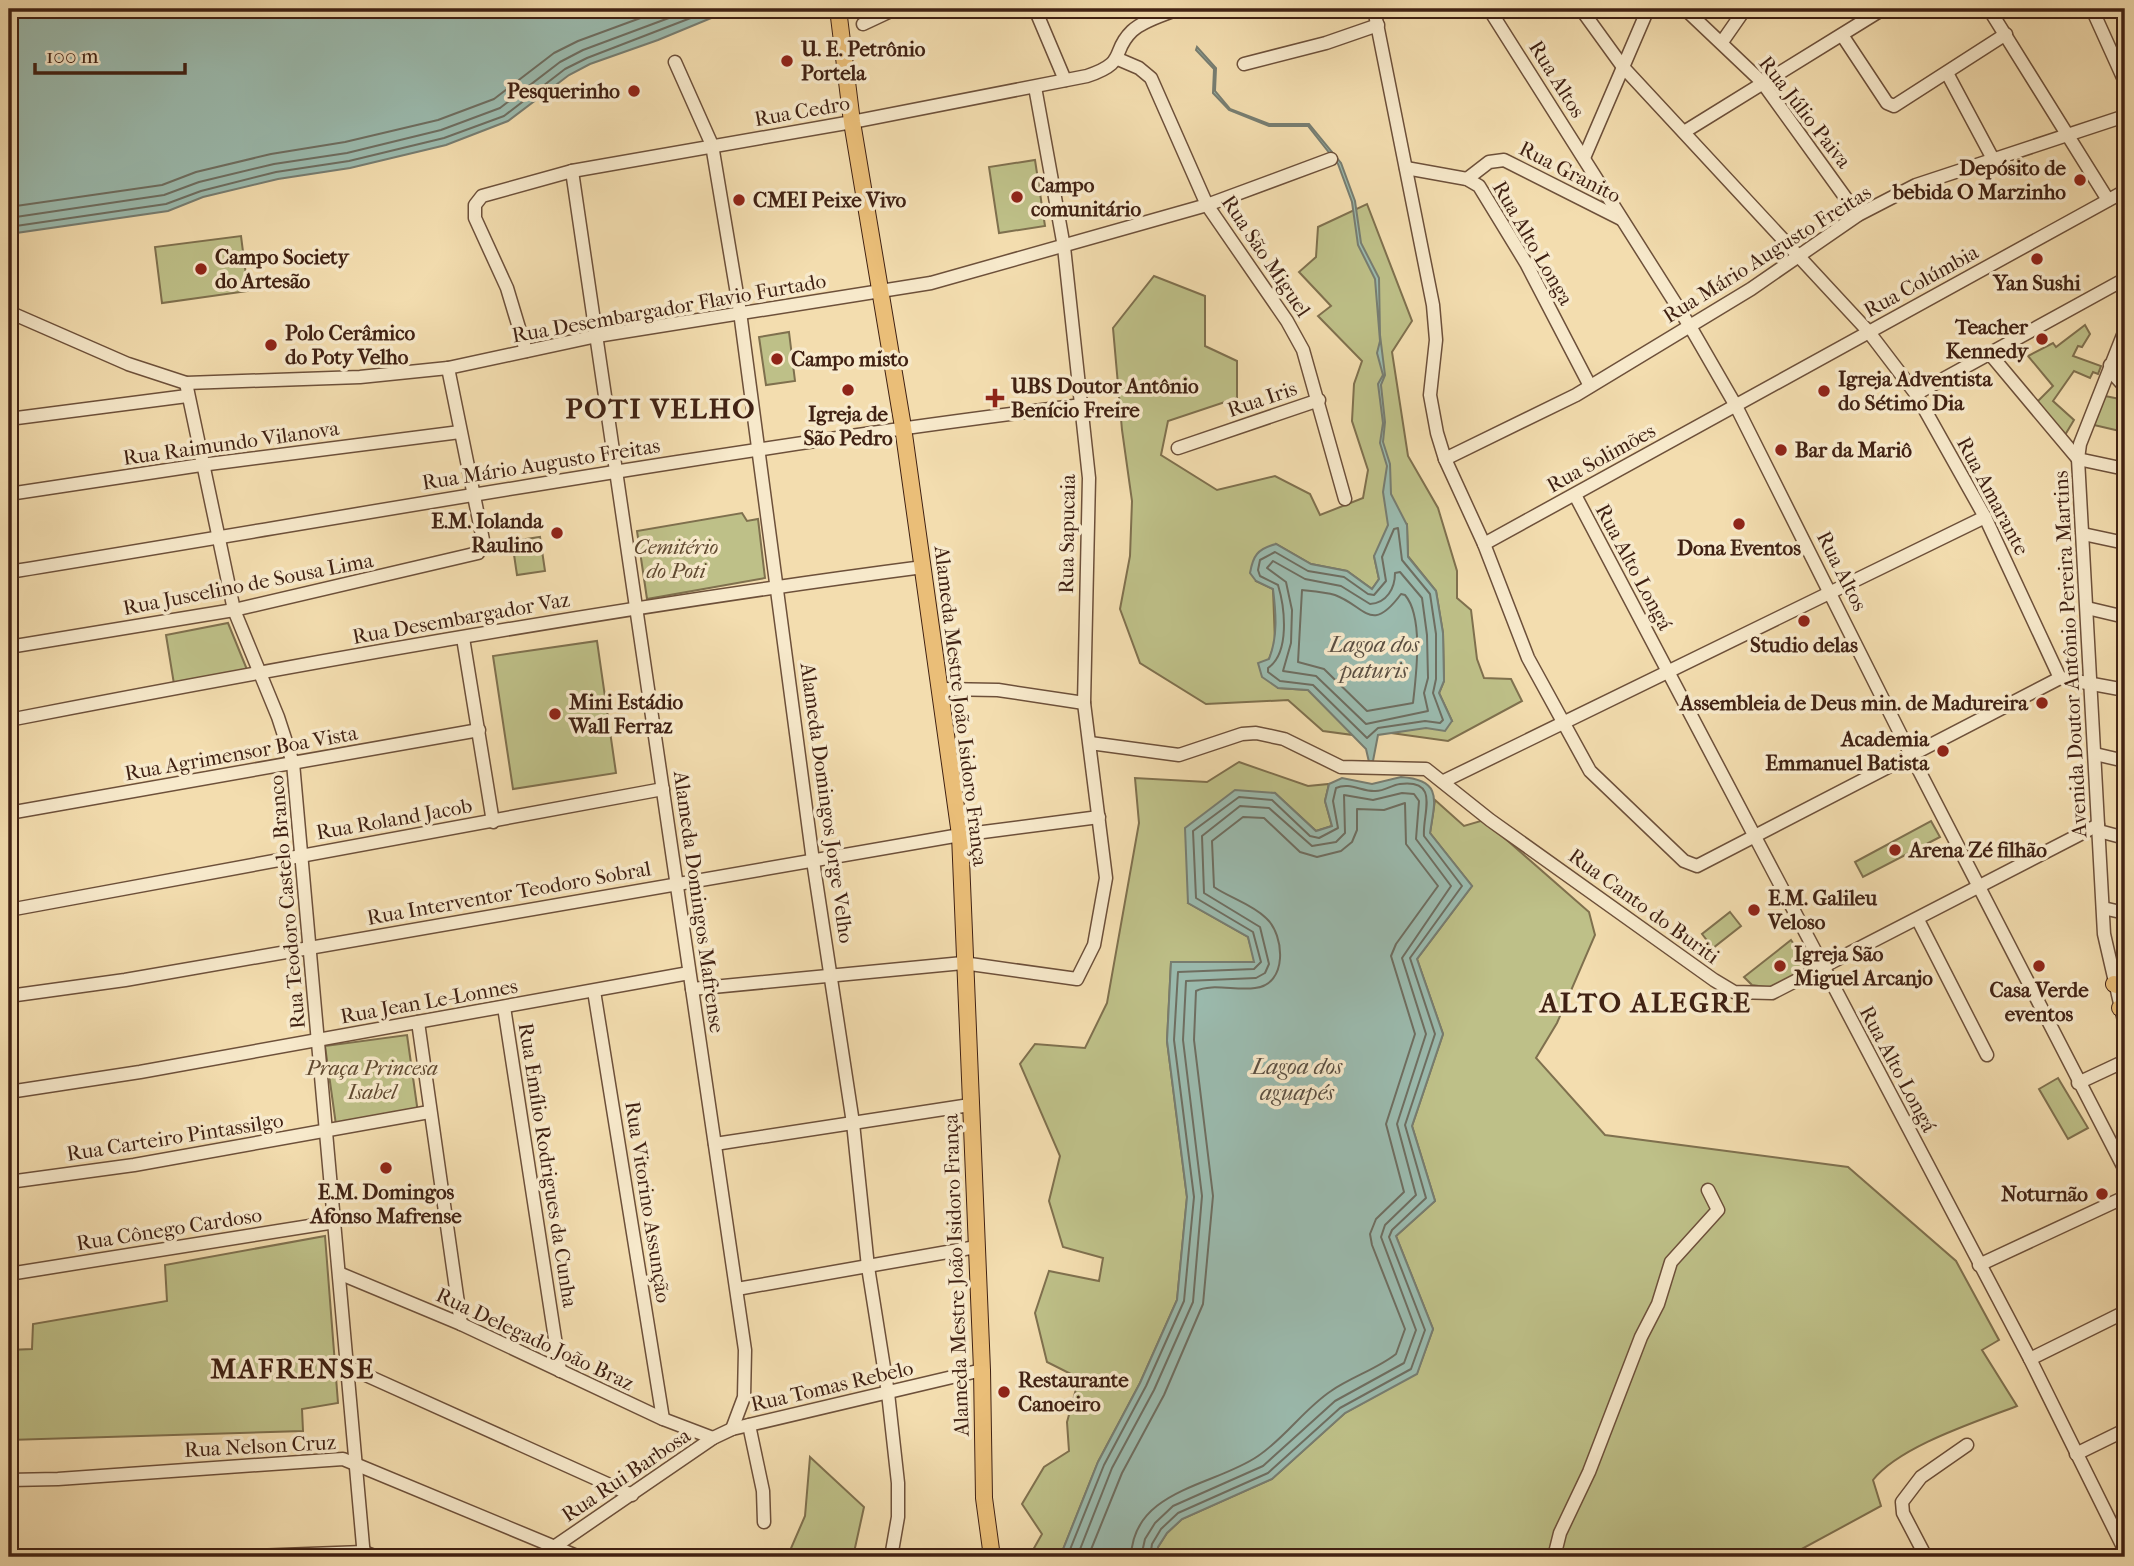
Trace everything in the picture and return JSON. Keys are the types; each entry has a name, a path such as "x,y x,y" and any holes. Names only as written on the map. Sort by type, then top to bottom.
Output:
{"main road":[{"name":"Alameda Mestre João Isidoro França","path":"838,9 852,122 903,427 960,835 963,962 982,1370 984,1498 989,1555"}],"street":[{"path":"863,24 895,9"},
{"path":"1035,9 1065,80"},
{"path":"1118,59 1132,31 1178,9"},
{"path":"1374,9 1435,322 1430,395 1445,460 1484,544 1528,659 1561,722 1598,780 1684,861 1698,866 2060,678 2091,681 2125,690"},
{"name":"Rua Altos","path":"1489,9 1691,328 1736,406 2078,1083 2125,1170"},
{"name":"Rua Amarante","path":"1581,9 1623,67 1868,331 1916,394 1985,517 2060,678"},
{"path":"1584,158 1648,9"},
{"name":"Rua Júlio Paiva","path":"1685,9 1723,42 1762,82 1858,215"},
{"path":"1723,42 1745,9"},
{"path":"1684,132 1883,9"},
{"path":"1989,9 2108,200"},
{"path":"2092,9 2125,82"},
{"path":"1244,64 1326,43 1378,25"},
{"path":"1842,35 1891,106 2006,34"},
{"name":"Rua Cedro","path":"526,351 507,288 475,218 475,205 488,194 572,171 852,122 1065,80 1101,71 1118,59"},
{"name":"Rua São Miguel","path":"1118,59 1139,68 1151,78 1207,205 1296,336 1319,400 1345,499"},
{"name":"Alameda Domingos Jorge Velho","path":"675,62 712,145 740,312 813,861 833,975 853,1123 868,1267 888,1393 898,1494 898,1517 891,1557"},
{"path":"1947,72 1993,159"},
{"name":"Rua Sapucaia","path":"963,962 1077,979 1094,945 1106,878 1084,703 1089,478 1064,247 1035,86"},
{"name":"Rua Mário Augusto Freitas","path":"1445,460 1591,386 1630,360 1691,328 1858,215 1916,185 2125,116"},
{"name":"Rua Desembargador Flavio Furtado","path":"9,312 186,390 448,368 597,336 931,283 1207,205 1331,159"},
{"name":"Rua Granito","path":"1467,179 1489,162 1504,160 1621,219"},
{"name":"Rua Alto Longa","path":"1406,168 1467,179 1479,186 1526,263 1591,386"},
{"name":"Alameda Domingos Mafrense","path":"572,171 737,1289 746,1375 744,1397 732,1429"},
{"name":"Rua Colúmbia","path":"1736,406 2125,191"},
{"path":"1916,394 2125,279"},
{"name":"Avenida Doutor Antônio Pereira Martins","path":"2125,330 2080,444 2078,459 2104,934 2120,986 2125,1025"},
{"path":"1990,354 2078,459 2125,469"},
{"path":"2110,365 2114,375 2125,387"},
{"path":"448,368 472,494"},
{"path":"9,419 186,390"},
{"name":"Rua Teodoro Castelo Branco","path":"186,390 234,610 260,671 293,764 320,1039 364,1555"},
{"name":"Rua Iris","path":"1178,448 1319,400"},
{"name":"Rua Mário Augusto Freitas","path":"9,572 617,471 903,427 1082,405"},
{"name":"Rua Solimões","path":"1484,544 1736,406"},
{"name":"Rua Raimundo Vilanova","path":"9,494 201,465 460,432"},
{"name":"Rua Juscelino de Sousa Lima","path":"9,648 234,610 472,555 481,550 483,540 472,494"},
{"name":"Rua Alto Longá","path":"1575,495 2030,1359 2125,1551"},
{"path":"1090,743 1179,755 1242,734 1256,733 1284,739 1341,767 1418,767 1433,772 1444,781 1985,517"},
{"path":"2083,534 2125,543"},
{"name":"Rua Desembargador Vaz","path":"9,720 260,671 637,607 923,567"},
{"path":"2087,608 2125,617"},
{"path":"463,638 493,822"},
{"path":"941,689 998,690 1084,703"},
{"name":"Rua Agrimensor Boa Vista","path":"9,813 479,730"},
{"path":"2095,754 2125,761"},
{"name":"Rua Canto do Buriti","path":"1444,781 1490,820 1734,992 1772,993 2098,828"},
{"name":"Rua Roland Jacob","path":"9,910 663,789"},
{"name":"Rua Interventor Teodoro Sobral","path":"9,996 125,980 960,835 1099,817"},
{"path":"2098,828 2125,838"},
{"path":"2103,908 2125,914"},
{"path":"1918,920 1987,1055"},
{"path":"692,989 963,962"},
{"name":"Rua Jean Le-Lonnes","path":"9,1092 690,973"},
{"name":"Rua Vitorino Assunção","path":"594,991 663,1419"},
{"name":"Rua Emílio Rodrigues da Cunha","path":"504,1007 560,1371"},
{"path":"418,1022 461,1324"},
{"path":"2078,1083 2125,1061"},
{"path":"715,1144 970,1105"},
{"name":"Rua Carteiro Pintassilgo","path":"9,1182 134,1165 429,1112"},
{"path":"1554,1557 1560,1533 1589,1472 1641,1337 1658,1304 1671,1262 1718,1210 1708,1190"},
{"path":"1979,1265 2125,1197"},
{"name":"Rua Cônego Cardoso","path":"9,1275 335,1222"},
{"path":"737,1289 976,1247"},
{"name":"Rua Delegado João Braz","path":"341,1274 461,1324 663,1419 713,1438"},
{"path":"2030,1359 2125,1312"},
{"path":"348,1367 632,1495"},
{"name":"Rua Tomas Rebelo","path":"732,1429 982,1370"},
{"path":"749,1425 762,1491 764,1522"},
{"name":"Rua Rui Barbosa","path":"544,1557 554,1547 713,1438 732,1429"},
{"path":"2076,1454 2125,1430"},
{"path":"1926,1557 1903,1513 1902,1502 1922,1477 1967,1445"},
{"name":"Rua Nelson Cruz","path":"9,1480 58,1479 330,1458 356,1463 579,1557"},
{"path":"228,1557 377,1557"}],"green space":[{"name":"Campo comunitário","path":"1035,160 1045,226 999,233 989,167"},
{"path":"1367,204 1412,321 1392,352 1408,456 1438,508 1457,571 1457,598 1471,610 1477,659 1484,678 1511,679 1522,701 1448,741 1391,733 1452,721 1439,693 1444,681 1443,633 1436,591 1408,556 1407,525 1374,556 1379,579 1372,589 1347,571 1311,564 1276,544 1256,581 1273,589 1275,643 1269,659 1278,688 1308,690 1353,735 1323,731 1288,700 1206,704 1140,663 1120,609 1130,556 1132,501 1122,430 1113,328 1154,276 1205,296 1205,346 1237,361 1237,398 1168,421 1161,455 1217,490 1275,476 1310,494 1320,515 1363,498 1368,470 1352,421 1354,384 1362,361 1318,316 1331,306 1299,272 1316,257 1318,227"},
{"name":"Campo Society do Artesão","path":"241,236 248,291 162,303 155,247"},
{"path":"2085,325 2090,334 2082,347 2078,346 2073,356 2101,366 2098,374 2093,372 2090,378 2074,371 2053,401 2074,420 2065,435 2037,402 2053,386 2028,356 2053,343 2056,347"},
{"name":"Campo misto","path":"789,332 795,381 766,385 759,337"},
{"path":"2105,396 2125,400 2124,432 2094,425"},
{"name":"Cemitério do Poti","path":"742,513 747,521 758,519 765,578 647,599 637,531"},
{"path":"540,537 545,571 517,575 512,541"},
{"path":"228,623 248,672 174,684 166,635"},
{"name":"Mini Estádio Wall Ferraz","path":"597,641 616,773 513,789 493,656"},
{"path":"1239,762 1308,786 1329,784 1325,801 1332,826 1316,831 1275,793 1188,903 1248,937 1255,962 1171,962 1167,1041 1187,1197 1177,1300 1140,1383 1098,1462 1060,1557 1029,1557 1042,1534 1022,1504 1044,1467 1069,1451 1067,1422 1079,1378 1047,1362 1035,1313 1049,1271 1099,1281 1103,1258 1063,1247 1049,1201 1060,1156 1020,1064 1035,1044 1085,1048 1107,1003 1139,823 1135,778 1207,782"},
{"path":"1435,800 1464,826 1484,820 1589,912 1595,935 1557,1023 1536,1058 1605,1135 1848,1167 1956,1261 1999,1340 1982,1350 2017,1406 1940,1436 1901,1456 1873,1480 1881,1506 1787,1557 1157,1557 1158,1547 1167,1533 1182,1519 1272,1479 1345,1413 1417,1373 1433,1329 1396,1236 1435,1201 1412,1126 1443,1034 1417,959 1472,886 1430,833"},
{"name":"Arena Zé filhão","path":"1931,821 1940,837 1863,877 1855,862"},
{"path":"1730,912 1741,926 1713,948 1702,934"},
{"path":"1791,940 1810,968 1772,988 1752,985 1744,977"},
{"name":"Praça Princesa Isabel","path":"407,1035 418,1113 336,1125 325,1046"},
{"path":"2058,1078 2088,1128 2068,1139 2039,1089"},
{"path":"325,1236 338,1403 302,1409 303,1431 9,1440 9,1350 32,1349 33,1324 167,1301 165,1265"},
{"path":"810,1457 864,1507 853,1557 778,1557 789,1553 805,1516"}],"water":[{"path":"9,9 733,9 590,64 569,75 508,121 446,145 350,168 278,179 203,197 168,211 9,234"},
{"name":"Lagoa dos paturis","path":"1197,47 1216,68 1215,91 1230,109 1269,124 1309,124 1341,163 1355,201 1361,243 1379,278 1380,335 1385,375 1381,385 1385,422 1383,442 1390,464 1391,494 1407,525 1408,557 1436,591 1443,633 1444,681 1439,693 1452,721 1445,731 1426,728 1378,735 1373,761 1369,762 1366,749 1308,690 1278,688 1262,677 1258,663 1269,659 1274,642 1276,624 1273,589 1256,581 1250,573 1257,554 1276,544 1311,564 1347,571 1372,589 1379,579 1374,556 1388,525 1383,492 1387,466 1380,443 1383,423 1378,384 1383,375 1377,353 1380,341 1375,279 1358,245 1352,202 1338,164 1308,126 1269,126 1229,110 1213,93 1214,69 1196,50"},
{"name":"Lagoa dos aguapés","path":"1401,777 1424,782 1430,787 1434,802 1430,833 1472,886 1417,959 1443,1034 1412,1126 1435,1201 1396,1236 1433,1329 1417,1374 1345,1413 1272,1479 1182,1519 1167,1533 1158,1547 1157,1557 1060,1557 1098,1462 1140,1383 1177,1300 1187,1197 1167,1041 1171,962 1254,962 1248,937 1188,903 1185,828 1235,790 1275,793 1316,831 1332,826 1325,801 1329,784 1342,778 1372,784"}],"place":[{"name":"U. E. Petrônio Portela","path":"787,61"},
{"name":"Pesquerinho","path":"634,91"},
{"name":"Depósito de bebida O Marzinho","path":"2080,180"},
{"name":"Campo comunitário","path":"1017,197"},
{"name":"CMEI Peixe Vivo","path":"739,200"},
{"name":"Yan Sushi","path":"2037,259"},
{"name":"Campo Society do Artesão","path":"201,269"},
{"name":"Teacher Kennedy","path":"2042,339"},
{"name":"Polo Cerâmico do Poty Velho","path":"271,345"},
{"name":"Campo misto","path":"777,359"},
{"name":"Igreja de São Pedro","path":"848,390"},
{"name":"Igreja Adventista do Sétimo Dia","path":"1824,391"},
{"name":"UBS Doutor Antônio Benício Freire","path":"995,398"},
{"name":"Bar da Mariô","path":"1781,450"},
{"name":"Dona Eventos","path":"1739,524"},
{"name":"E.M. Iolanda Raulino","path":"557,533"},
{"name":"Studio delas","path":"1804,621"},
{"name":"Assembleia de Deus min. de Madureira","path":"2042,703"},
{"name":"Mini Estádio Wall Ferraz","path":"555,714"},
{"name":"Academia Emmanuel Batista","path":"1943,751"},
{"name":"Arena Zé filhão","path":"1895,850"},
{"name":"E.M. Galileu Veloso","path":"1754,910"},
{"name":"Igreja São Miguel Arcanjo","path":"1780,966"},
{"name":"Casa Verde eventos","path":"2039,966"},
{"name":"E.M. Domingos Afonso Mafrense","path":"386,1168"},
{"name":"Noturnão","path":"2102,1194"},
{"name":"Restaurante Canoeiro","path":"1004,1392"}],"district":[{"name":"POTI VELHO","path":"661,408"},
{"name":"ALTO ALEGRE","path":"1646,1002"},
{"name":"MAFRENSE","path":"293,1368"}]}
